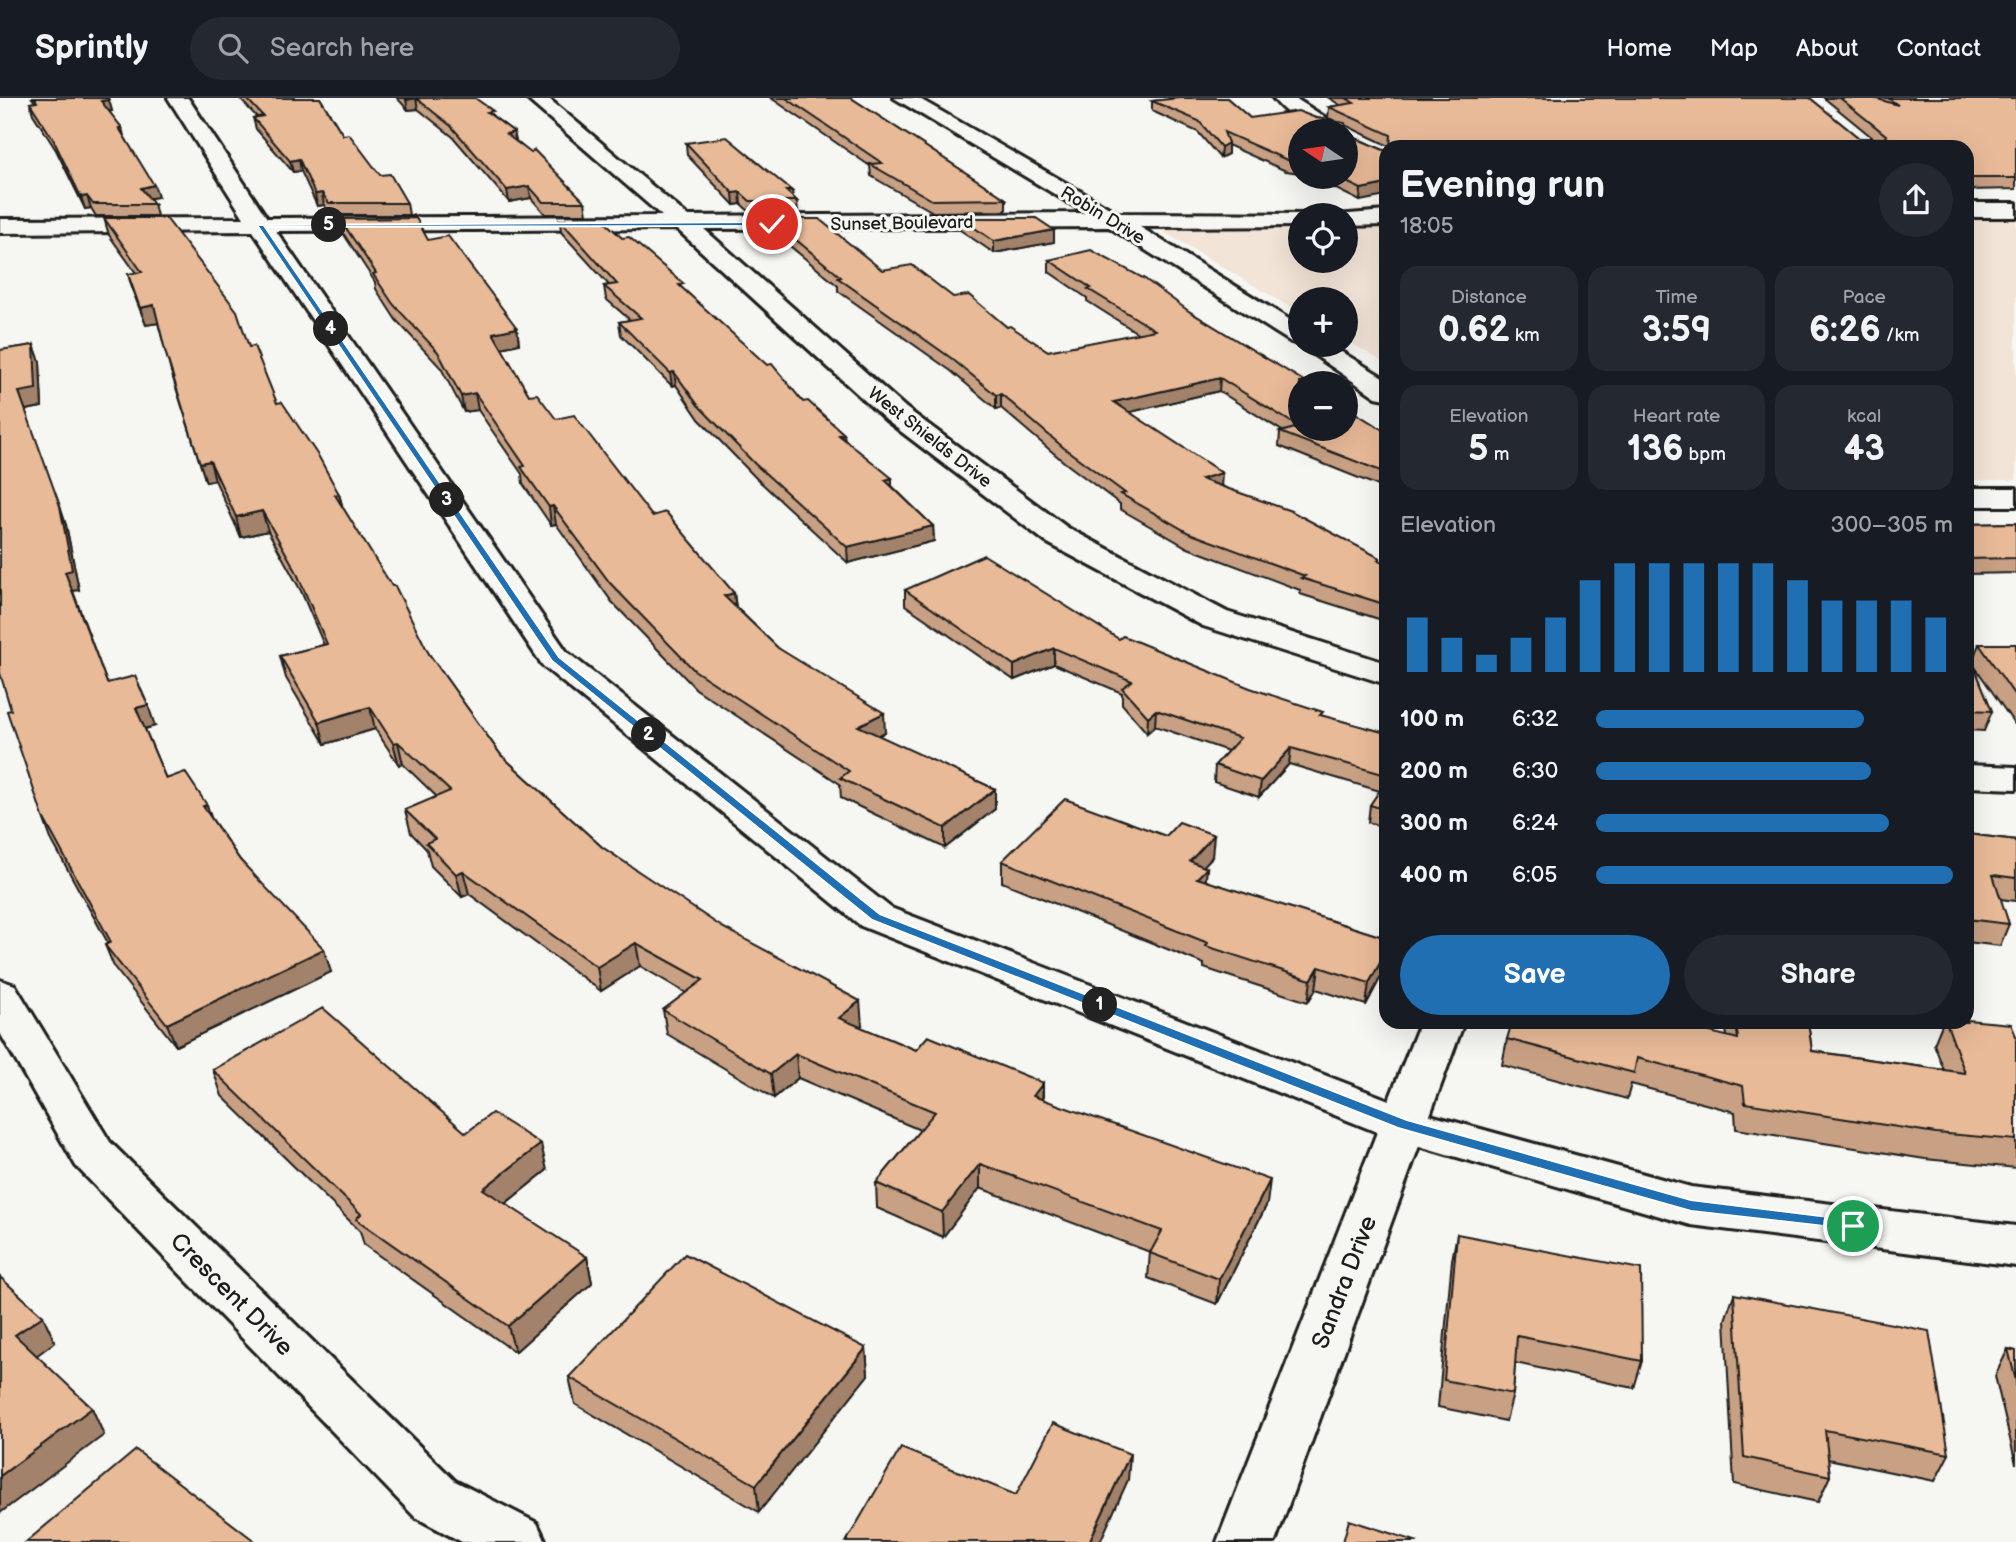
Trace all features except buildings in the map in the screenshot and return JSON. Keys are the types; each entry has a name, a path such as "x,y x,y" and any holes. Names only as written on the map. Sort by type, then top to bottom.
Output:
{"street":[{"path":"178,98 260,225 555,659 876,917 1403,1124 1691,1206 2016,1246"},
{"name":"West Shields Drive","path":"536,98 686,225 896,414 1057,535 1215,619 1379,672"},
{"name":"Robin Drive","path":"904,98 1115,221 1288,329"},
{"path":"1283,98 1311,119"},
{"path":"1974,210 2016,210"},
{"path":"1358,219 1379,218"},
{"name":"Sunset Boulevard","path":"0,226 686,225 1288,219"},
{"path":"1332,357 1379,386"},
{"path":"1974,497 2016,497"},
{"path":"1974,776 2016,778"},
{"name":"Crescent Drive","path":"0,995 93,1154 435,1499 517,1542"},
{"name":"Sandra Drive","path":"1245,1542 1439,1029"}],"shaded area":[{"path":"1974,219 2016,219 2016,480 1974,480"},
{"path":"1358,226 1379,226 1379,360 1358,347 1358,287 1288,287 1288,306 1157,228 1288,227 1288,273 1358,273"}],"route":[{"path":"772,224 260,225 555,659 876,917 1403,1124 1691,1206 1853,1226"}]}
